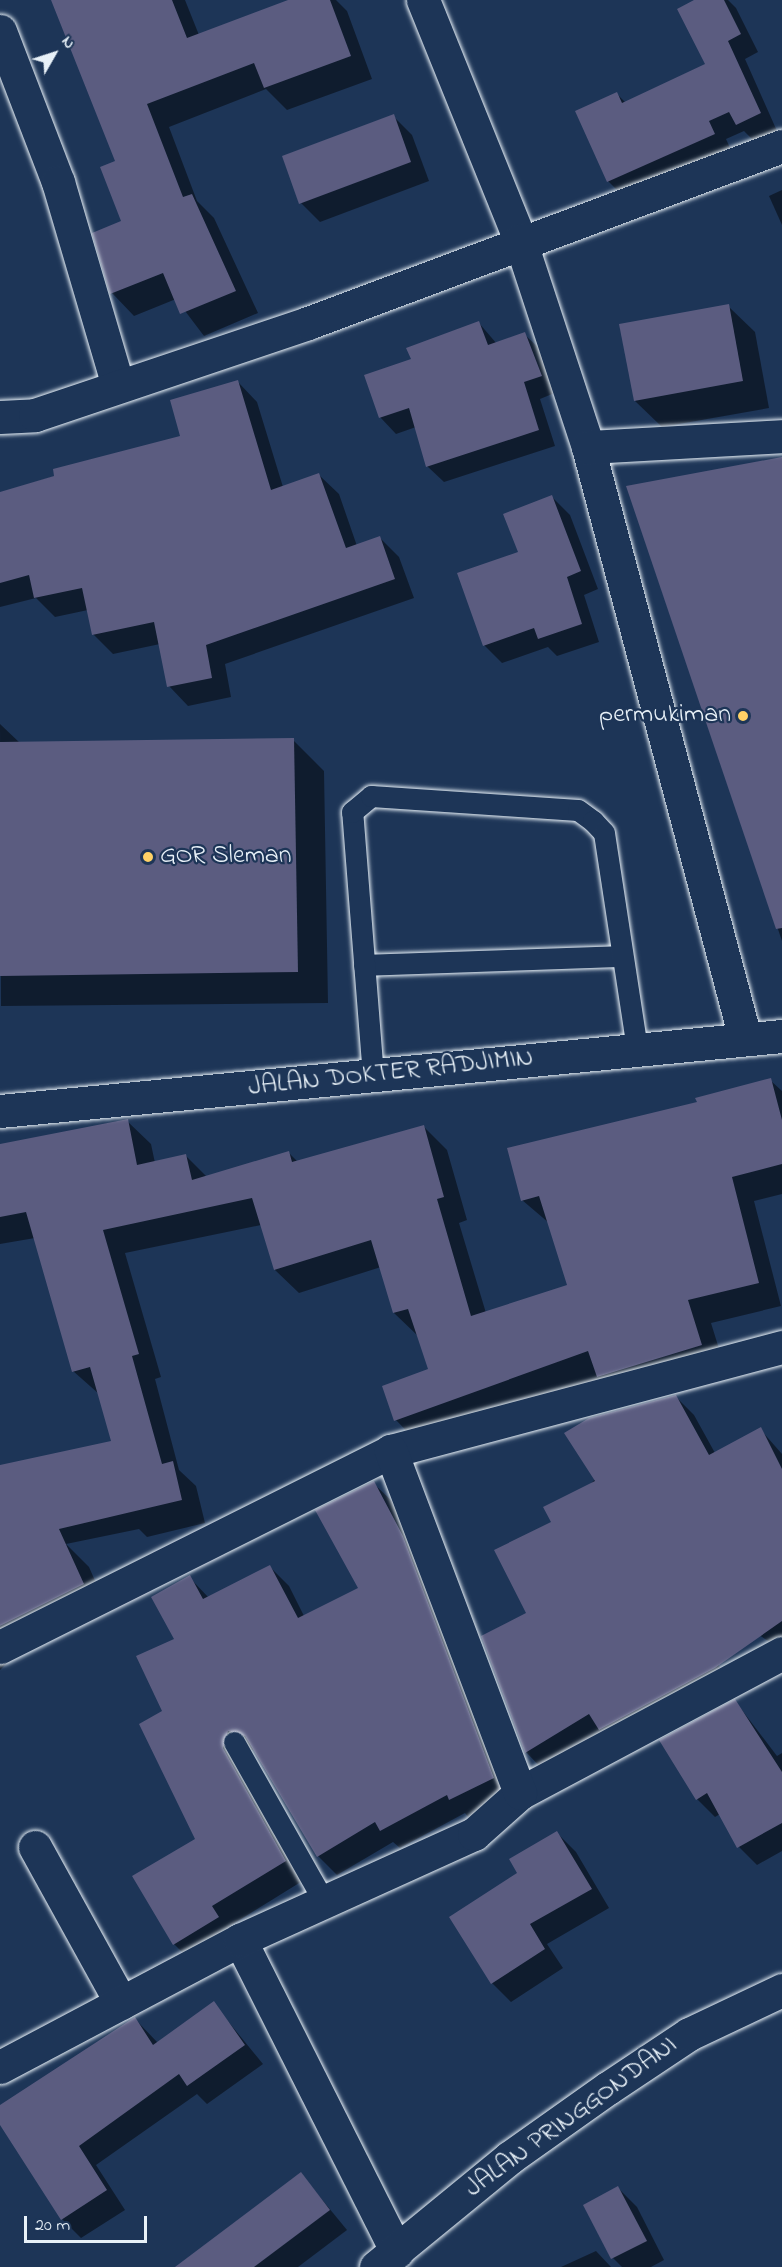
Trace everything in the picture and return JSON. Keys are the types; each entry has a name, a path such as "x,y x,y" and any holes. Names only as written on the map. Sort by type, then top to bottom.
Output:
{"street":[{"path":"423,0 519,240 588,447 745,1038"},
{"path":"0,30 58,182 118,386"},
{"path":"0,417 35,415 308,323 519,240 782,146"},
{"path":"588,447 782,436"},
{"name":"JALAN DOKTER RADJIMIN","path":"0,1111 745,1038 781,1039"},
{"path":"0,1647 391,1451 782,1347"},
{"path":"391,1451 520,1793"},
{"path":"0,2067 240,1940 474,1834 520,1793 782,1653"},
{"path":"35,1847 121,2003"},
{"path":"240,1940 387,2259"},
{"name":"JALAN PRINGGONDANI","path":"387,2259 509,2158 608,2088 689,2034 782,1990"}],"lane":[{"path":"373,1076 352,812 371,796 578,810 604,833 637,1049"},
{"path":"364,965 622,956"},
{"path":"234,1742 324,1902"}],"building":[{"path":"51,0 172,0 187,38 288,0 330,0 351,56 264,88 254,63 147,104 183,197 192,194 236,291 180,314 163,273 110,294 92,233 121,221 100,167 115,161"},
{"path":"694,0 724,0 741,34 728,41 761,113 736,125 729,112 709,121 715,134 607,182 575,111 617,92 622,103 705,64 677,9"},
{"path":"394,114 411,162 299,204 282,156"},
{"path":"729,304 743,381 634,401 619,324"},
{"path":"479,321 488,345 525,332 542,376 524,382 539,430 426,467 409,408 379,418 364,375 411,359 406,348"},
{"path":"238,380 271,490 319,473 346,548 380,536 395,579 206,645 212,678 167,687 154,622 92,635 82,588 34,598 29,575 0,583 0,492 54,476 53,469 180,436 170,400"},
{"name":"permukiman","path":"782,457 782,928 776,929 626,486"},
{"path":"552,495 581,571 567,577 582,624 538,639 534,628 483,646 457,573 518,552 503,514"},
{"name":"GOR Sleman","path":"294,738 298,972 0,976 0,742"},
{"path":"771,1078 782,1120 782,1164 732,1177 759,1283 688,1300 702,1345 597,1377 588,1351 394,1421 382,1386 428,1369 408,1309 393,1313 371,1240 274,1270 252,1198 103,1230 139,1354 132,1356 162,1464 173,1461 182,1500 59,1529 84,1584 0,1626 0,1465 111,1441 90,1367 72,1372 26,1212 0,1217 0,1144 128,1119 137,1165 186,1154 192,1180 289,1151 292,1162 424,1125 444,1197 437,1199 471,1316 567,1285 539,1196 521,1201 507,1148 697,1102 695,1098"},
{"path":"676,1395 709,1455 761,1427 782,1469 782,1621 715,1668 599,1730 589,1714 525,1753 481,1636 526,1613 494,1550 551,1522 543,1507 595,1481 564,1433 589,1418"},
{"path":"374,1481 403,1536 494,1778 449,1800 447,1795 380,1831 375,1822 317,1857 245,1736 228,1731 223,1748 286,1861 212,1906 219,1917 173,1945 132,1876 195,1839 139,1724 162,1711 136,1656 174,1639 151,1597 190,1575 203,1599 270,1565 298,1618 358,1588 315,1510"},
{"path":"735,1699 782,1772 782,1823 737,1848 707,1793 696,1800 659,1740"},
{"path":"557,1831 592,1889 530,1924 545,1949 491,1984 449,1917 517,1873 509,1859"},
{"path":"214,2001 245,2045 187,2086 179,2074 79,2146 107,2190 61,2220 0,2125 0,2105 135,2017 153,2045"},
{"path":"301,2172 330,2210 254,2267 175,2267"},
{"path":"618,2186 647,2241 611,2259 583,2205"}],"place":[{"name":"permukiman","path":"743,716"},
{"name":"GOR Sleman","path":"148,857"}]}
